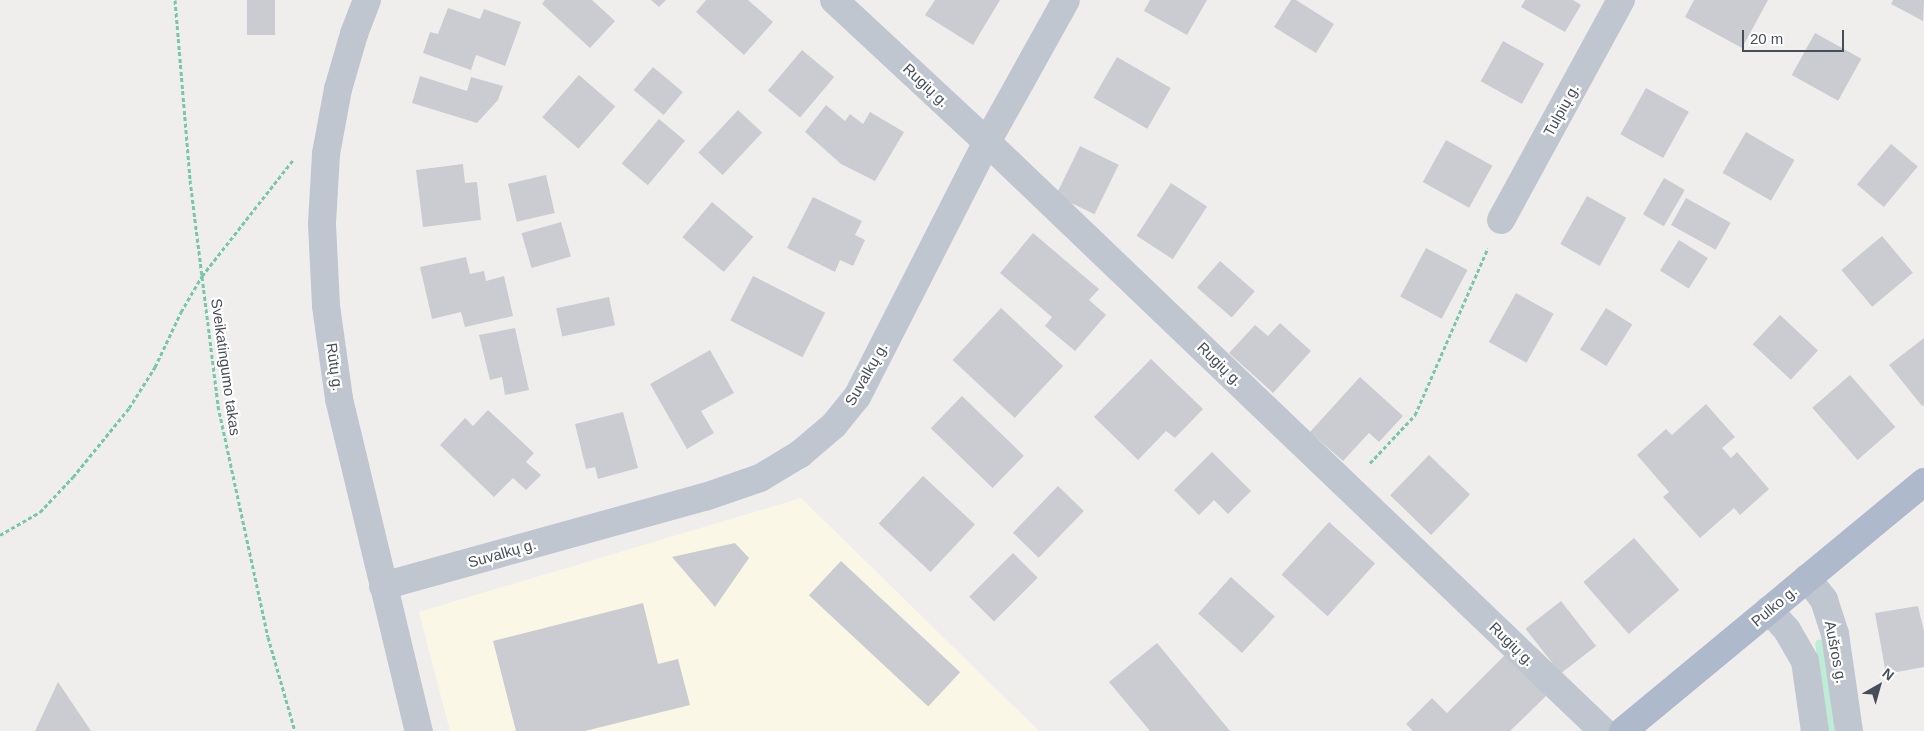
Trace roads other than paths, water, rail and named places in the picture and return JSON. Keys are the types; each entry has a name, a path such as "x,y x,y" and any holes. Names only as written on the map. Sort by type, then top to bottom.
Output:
{"main road":[{"name":"Pulko g.","path":"1623,731 1924,482"}],"street":[{"name":"Rūtų g.","path":"367,0 354,34 338,89 326,154 322,224 326,306 339,399 382,586 419,731"},
{"name":"Rugių g.","path":"834,0 987,142 1603,731"},
{"name":"Suvalkų g.","path":"382,586 705,497 760,478 800,454 834,425 857,397 987,142 1066,0"},
{"name":"Tulpių g.","path":"1501,220 1621,0"},
{"name":"Aušros g.","path":"1808,578 1824,600 1835,634 1849,731"},
{"path":"1769,610 1786,630 1805,661 1815,731"}]}
